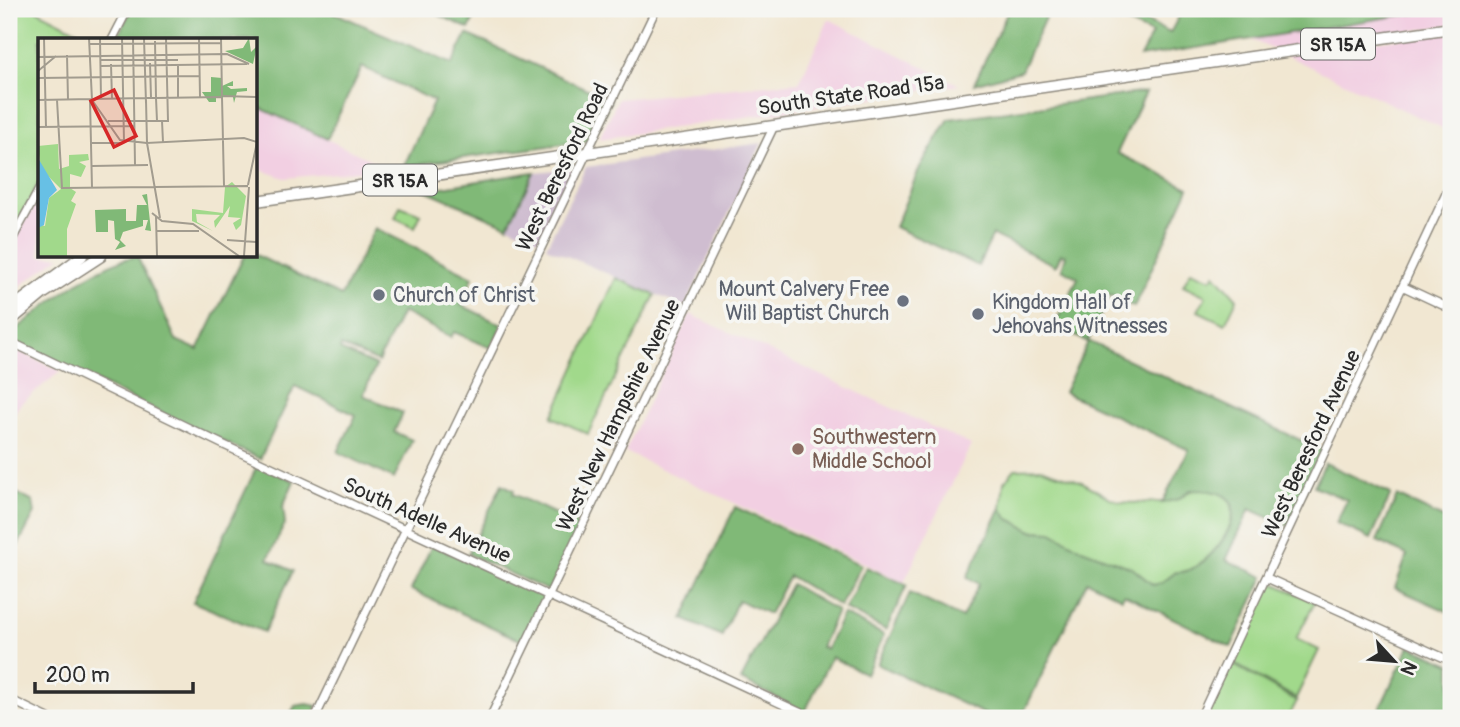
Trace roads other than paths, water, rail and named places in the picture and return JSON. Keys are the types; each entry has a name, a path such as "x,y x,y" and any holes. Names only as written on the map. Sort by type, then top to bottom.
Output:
{"highway":[{"name":"South State Road 15a","path":"257,201 1451,28"},
{"path":"9,310 51,276 80,257"},
{"path":"9,322 44,293 99,257"},
{"path":"9,315 47,283 51,276"}],"street":[{"path":"113,38 128,9"},
{"name":"West Beresford Road","path":"314,718 590,152 656,9"},
{"name":"West New Hampshire Avenue","path":"491,718 774,126"},
{"name":"West Beresford Avenue","path":"1200,718 1451,183"},
{"path":"9,245 38,192"},
{"path":"1404,287 1451,309"},
{"name":"South Adelle Avenue","path":"9,343 812,718"},
{"path":"1267,578 1451,661"},
{"path":"9,699 48,718"}],"place":[{"name":"Church of Christ","path":"379,295"},
{"name":"Mount Calvery Free Will Baptist Church","path":"903,301"},
{"name":"Kingdom Hall of Jehovahs Witnesses","path":"978,314"},
{"name":"Southwestern Middle School","path":"798,449"}]}
